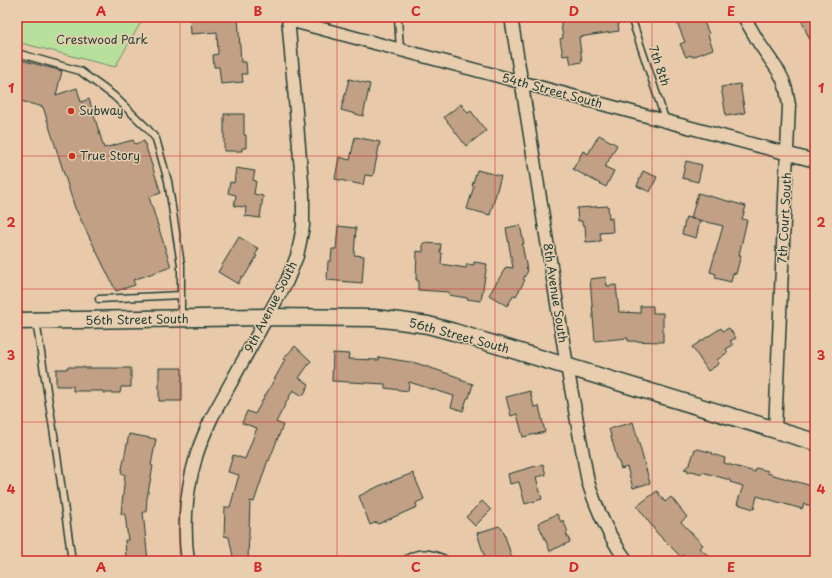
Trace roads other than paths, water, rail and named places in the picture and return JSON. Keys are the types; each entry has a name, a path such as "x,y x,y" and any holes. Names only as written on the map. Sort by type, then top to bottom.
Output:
{"street":[{"name":"8th Avenue South","path":"511,17 566,366 588,482 600,514 616,545 627,561"},
{"name":"7th Court South","path":"744,17 759,43 779,72 786,89 789,105 775,430"},
{"name":"54th Street South","path":"288,18 400,50 815,161"},
{"name":"9th Avenue South","path":"188,561 186,539 187,498 196,456 212,417 287,281 297,256 303,226 303,194 288,18"},
{"name":"56th Street South","path":"17,321 267,317 374,318 428,325 815,442"},
{"path":"409,561 419,556 427,556 442,561"}],"lane":[{"path":"398,17 400,50"},
{"name":"7th 8th","path":"631,17 667,122"},
{"path":"17,53 80,71 114,96 147,128 156,139 168,181 181,265 181,319"},
{"path":"99,299 181,295"},
{"path":"36,321 72,561"}],"place":[{"name":"Subway","path":"71,111"},
{"name":"True Story","path":"72,156"}],"park label":[{"name":"Crestwood Park","path":"102,40"}]}
